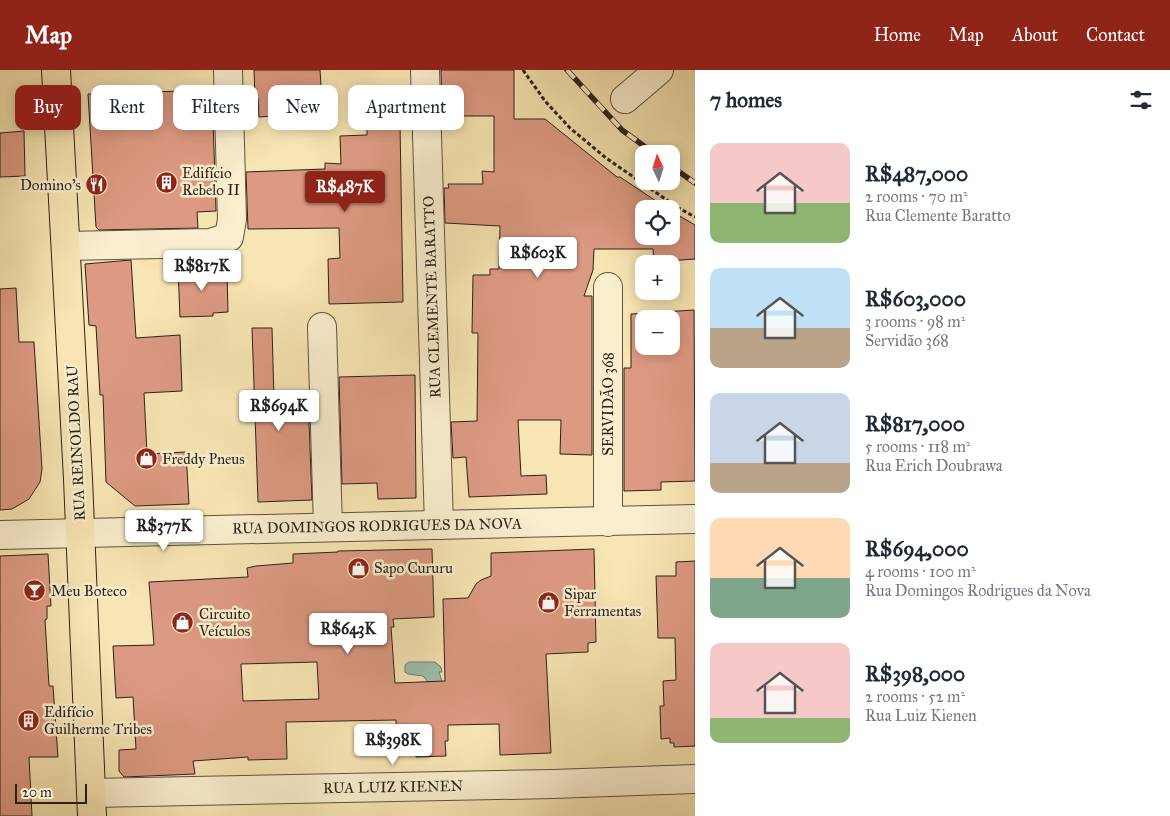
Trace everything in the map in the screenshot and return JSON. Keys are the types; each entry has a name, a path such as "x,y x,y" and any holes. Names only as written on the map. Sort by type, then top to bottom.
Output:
{"main road":[{"name":"RUA REINOLDO RAU","path":"56,70 92,805"}],"street":[{"path":"66,246 210,243 229,237 232,219 228,70"},
{"name":"RUA CLEMENTE BARATTO","path":"425,70 439,525"},
{"path":"625,99 658,70"},
{"name":"SERVIDÃO 368","path":"608,287 608,522"},
{"path":"322,327 328,527"},
{"name":"RUA DOMINGOS RODRIGUES DA NOVA","path":"0,535 695,519"},
{"name":"RUA LUIZ KIENEN","path":"92,805 695,779"}],"path":[{"path":"523,70 545,101 584,140 606,158 677,207 695,216"}],"shaded area":[{"path":"409,662 435,662 441,667 442,672 439,672 442,681 437,687 428,687 427,681 423,676 405,672 405,665"}],"building":[{"path":"254,70 320,70 321,85 268,85 268,116 259,117 258,85 255,85"},
{"path":"441,70 514,70 514,119 545,119 617,177 635,187 635,190 640,190 654,200 635,200 635,245 680,245 680,216 695,225 695,259 680,260 680,255 653,255 653,249 594,249 593,270 584,296 592,296 592,455 560,454 561,420 518,420 521,476 546,475 547,494 469,497 466,457 453,458 451,422 477,421 478,333 472,333 473,275 490,275 490,269 499,269 500,226 445,223 444,188 449,188 448,184 483,184 482,171 494,172 494,116 464,116 464,85 441,85"},
{"name":"Edifício Rebelo II","path":"173,91 173,130 213,130 216,211 197,212 198,228 99,230 96,227 88,94 91,94 91,130 163,130 163,92"},
{"path":"367,130 400,130 403,302 329,304 328,259 340,258 339,228 248,229 246,172 325,169 325,163 341,164 340,136 367,135"},
{"path":"24,131 25,176 0,177 0,133"},
{"path":"131,260 136,338 180,335 182,391 144,393 147,454 186,452 189,504 135,506 106,482 103,395 100,395 96,326 89,325 85,264"},
{"path":"213,266 213,274 227,273 228,312 213,313 213,316 180,317 178,268"},
{"path":"16,288 19,342 34,342 42,469 40,482 29,499 12,509 0,510 0,289"},
{"path":"694,310 695,481 661,482 661,490 624,491 624,368 631,368 631,314 635,314 635,355 680,355 680,311"},
{"path":"252,328 272,328 274,398 308,397 312,500 258,502"},
{"path":"415,375 416,498 378,499 377,483 342,484 339,377"},
{"path":"432,549 434,617 393,619 394,627 391,627 395,683 445,681 443,599 468,598 476,584 491,576 491,553 594,549 596,642 588,643 588,652 546,654 551,753 500,755 499,724 448,725 448,741 445,741 446,756 416,757 415,752 398,753 396,720 286,722 287,759 248,760 248,757 193,761 195,774 124,777 119,771 119,750 136,749 133,697 116,698 113,646 154,645 149,582 248,577 247,568 293,563 293,554","holes":["317,662 319,699 243,701 241,664"]},
{"path":"48,554 51,606 47,606 47,619 45,620 49,686 53,686 58,757 29,757 32,816 0,816 0,556"},
{"path":"695,561 695,746 674,747 674,743 670,743 670,738 661,739 660,706 664,706 663,681 676,680 675,638 658,638 656,576 676,576 676,562"}],"railway":[{"path":"567,70 622,130 643,145"},
{"path":"680,172 695,183"}],"place":[{"name":"Edifício Rebelo II","path":"166,182"},
{"name":"Domino's","path":"97,185"},
{"name":"Freddy Pneus","path":"146,459"},
{"name":"Sapo Cururu","path":"358,568"},
{"name":"Meu Boteco","path":"35,591"},
{"name":"Sipar Ferramentas","path":"548,603"},
{"name":"Circuito Veículos","path":"183,623"},
{"name":"Edifício Guilherme Tribes","path":"28,721"}]}
